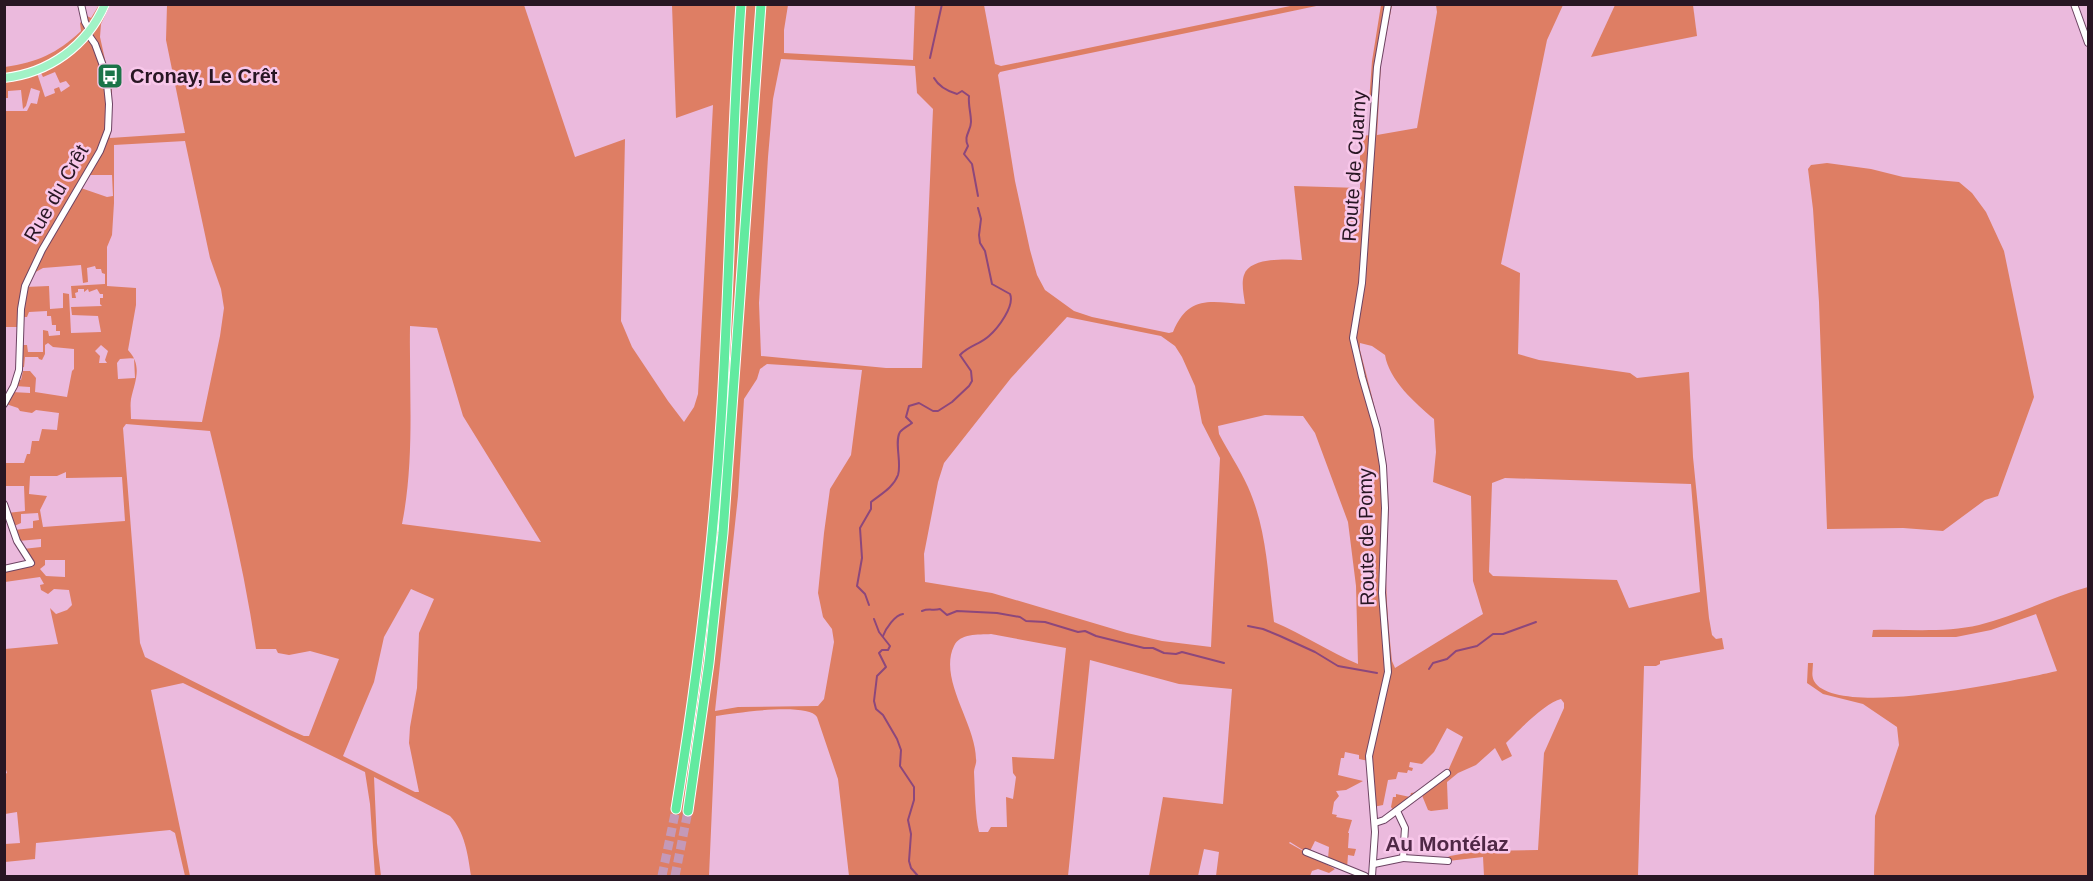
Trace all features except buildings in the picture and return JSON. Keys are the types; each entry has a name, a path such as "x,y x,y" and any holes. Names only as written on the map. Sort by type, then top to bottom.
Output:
{"highway":[{"path":"676,808 701,636 716,490 741,4"},
{"path":"687,811 706,688 723,533 761,4"}],"main road":[{"path":"4,78 32,72 52,63 72,49 89,32 105,4"}],"street":[{"name":"Rue du Crêt","path":"4,404 14,386 19,370 21,309 25,286 42,250 100,151 108,130 109,104 106,74 85,22 81,4"},
{"name":"Route de Cuarny","path":"1354,330 1362,283 1377,67 1388,4"},
{"path":"2074,4 2088,43"},
{"name":"Route de Pomy","path":"1354,330 1355,349 1377,429 1383,466 1385,508 1382,593 1389,663 1388,680 1369,756 1375,823 1372,876"},
{"path":"4,504 17,541 31,563 4,569"},
{"path":"1375,823 1384,820 1448,773"},
{"path":"1397,811 1405,828 1403,858"},
{"path":"1306,852 1365,876"},
{"path":"1374,864 1403,858 1448,861"}],"shaded area":[{"path":"99,5 110,5 101,24 100,37 112,91 110,138 185,133 166,40 167,5 524,5 575,157 625,139 621,321 632,347 684,422 694,407 698,394 713,105 676,118 672,5 788,5 784,30 784,53 913,60 915,5 984,5 995,64 1001,66 1295,5 1321,5 1000,72 998,75 1015,181 1030,250 1037,275 1045,290 1074,311 1169,333 1173,332 1186,311 1194,306 1211,302 1245,304 1243,278 1253,265 1270,260 1302,260 1294,186 1360,188 1360,136 1372,135 1374,102 1369,102 1372,61 1381,5 1392,5 1381,63 1377,135 1417,128 1437,12 1436,5 1563,5 1547,40 1501,264 1520,273 1518,354 1539,360 1630,373 1637,378 1689,372 1693,457 1709,618 1712,635 1716,639 1722,638 1724,649 1660,661 1660,664 1656,666 1644,666 1638,876 1484,876 1483,857 1448,861 1450,856 1478,851 1538,850 1544,753 1564,708 1561,699 1540,711 1506,743 1512,756 1502,761 1495,748 1476,765 1458,773 1447,782 1448,809 1428,810 1421,793 1447,773 1463,737 1447,728 1434,752 1422,764 1410,762 1409,767 1413,768 1412,771 1398,772 1396,779 1388,780 1383,805 1373,807 1369,761 1359,759 1359,755 1345,752 1344,758 1341,758 1338,775 1363,781 1346,790 1336,791 1339,796 1334,802 1332,814 1352,820 1348,833 1348,848 1356,849 1354,856 1348,855 1347,868 1328,859 1329,847 1315,841 1310,851 1306,852 1290,842 1289,843 1335,869 1329,873 1318,869 1312,871 1310,876 1216,876 1219,852 1204,849 1198,876 1149,876 1163,797 1223,804 1232,689 1179,684 1090,660 1068,876 849,876 838,779 817,717 800,710 786,709 716,716 709,876 471,876 462,836 450,816 374,777 381,876 375,876 370,804 365,772 183,683 151,690 190,876 185,876 175,833 170,830 36,843 35,859 5,862 5,844 20,843 17,812 5,814 5,774 7,773 4,763 5,649 58,644 50,608 56,614 67,610 72,605 69,590 54,589 48,594 41,590 40,585 44,584 40,577 5,582 5,569 32,563 23,549 41,547 41,539 18,541 14,530 33,528 33,521 39,520 38,513 21,514 21,523 12,527 7,513 25,511 24,486 6,486 5,492 5,463 24,463 27,454 30,454 32,441 39,441 42,429 57,430 59,413 36,410 32,413 20,411 6,404 12,392 30,393 30,387 15,386 17,380 21,380 23,371 30,371 36,378 35,392 67,397 74,369 74,349 53,347 48,343 45,345 42,360 38,357 25,357 24,367 20,368 20,345 27,345 28,352 43,352 43,330 48,331 49,336 60,335 60,331 56,331 56,325 52,325 51,316 47,316 47,311 29,312 27,317 21,317 25,287 49,286 50,309 63,308 63,293 69,294 71,333 101,332 98,316 72,315 71,307 102,306 100,298 103,298 103,294 100,294 97,289 89,292 88,289 84,292 84,289 78,289 75,293 76,298 72,298 71,286 105,284 105,274 101,269 96,269 95,266 87,268 88,282 83,283 81,265 43,268 30,275 78,187 107,197 113,196 112,175 84,175 41,250 24,286 19,327 5,327 5,111 27,111 31,103 37,104 40,91 31,88 23,109 21,90 8,91 8,98 5,98 5,67 37,59 55,51 81,31 80,23 87,16 91,18","holes":["781,59 915,66 917,93 933,109 922,368 886,368 761,356 759,303 773,99","39,69 43,77 55,72 60,83 66,81 70,86 61,92 59,87 54,89 55,93 45,97 36,70","185,141 210,258 221,289 224,308 202,422 131,419 131,399 137,368 134,359 135,378 118,379 117,363 120,359 134,358 128,350 136,305 136,288 107,286 107,247 112,235 114,145","1067,317 1161,336 1175,346 1182,357 1195,386 1202,423 1220,458 1211,647 1162,641 1127,633 992,593 925,582 924,554 944,463 1011,378","410,326 437,328 463,416 541,542 402,524 409,475","1360,343 1372,346 1385,355 1387,364 1397,382 1434,419 1436,452 1433,482 1471,496 1473,581 1483,614 1395,668 1392,661 1386,570 1387,479 1380,430","101,345 108,351 105,360 107,363 99,363 100,356 95,351","767,364 862,370 851,455 830,489 824,533 818,593 823,617 832,629 834,642 824,699 818,706 738,707 715,711 738,496 744,399 757,379 760,369","1265,415 1303,416 1315,433 1348,522 1356,586 1358,664 1274,622 1263,536 1254,503 1219,434 1218,426","126,424 210,431 236,539 256,649 276,649 278,653 289,655 310,651 339,659 309,736 304,736 145,657 140,643 123,428","66,472 66,478 122,477 125,521 43,527 40,510 47,496 29,494 30,476 57,476","1505,478 1691,484 1700,592 1629,608 1617,580 1493,576 1489,572 1492,483","45,560 65,560 65,577 46,576 40,569 45,565","411,589 434,599 419,633 417,688 410,727 409,743 419,792 343,756 374,682 384,637","991,634 1066,648 1054,759 1012,757 1013,773 1016,777 1013,799 1006,797 1007,827 991,827 988,832 979,832 975,803 974,745 954,687 950,659 954,646 960,639"]},
{"path":"1615,5 1693,5 1697,36 1591,57"},
{"path":"1827,163 1871,169 1903,177 1959,182 1972,193 1986,212 2004,251 2034,397 1998,496 1985,500 1943,531 1903,528 1827,529 1819,302 1808,169 1811,165"},
{"path":"2088,587 2088,876 1874,876 1875,816 1899,745 1897,727 1863,704 1823,694 1807,683 1808,663 1813,663 1814,681 1829,692 1856,697 1929,694 2006,682 2057,671 2036,614 1991,630 1956,637 1872,637 1873,630 1940,630 1979,625"},
{"path":"1418,792 1394,811 1391,807 1396,794 1410,797 1411,793"}],"waterway":[{"path":"930,58 942,4"},
{"path":"934,78 947,90 957,94 962,91 969,96 971,125 966,139 968,146 964,154 972,164 978,196"},
{"path":"869,605 865,594 857,586 862,558 860,528 871,509 871,502 896,480 899,465 898,436 912,423 906,417 909,406 919,403 933,411 938,411 969,386 972,381 971,371 960,355 993,332 1005,316 1010,304 1010,294 992,284 985,251 980,243 981,219 978,208"},
{"path":"922,611 940,609 947,615 957,611 997,613 1020,617 1026,621 1045,622 1078,632 1085,631 1096,636 1144,648 1153,648 1164,653 1182,652 1224,663"},
{"path":"883,636 891,622 903,614"},
{"path":"874,619 879,632 890,646 888,650 882,650 879,653 886,667 877,676 874,701 876,709 883,715 897,739 901,750 900,766 914,787 914,800 908,820 911,834 909,861 911,868 918,876"},
{"path":"1429,669 1433,663 1447,659 1456,651 1477,646 1493,634 1503,634 1536,622"},
{"path":"1248,626 1280,636 1315,652 1338,666 1377,673"}],"tunnel":[{"path":"662,876 676,809"},
{"path":"675,876 688,811"}],"place":[{"name":"Cronay, Le Crêt","path":"110,76"}],"district":[{"name":"Au Montélaz","path":"1447,843"}]}
